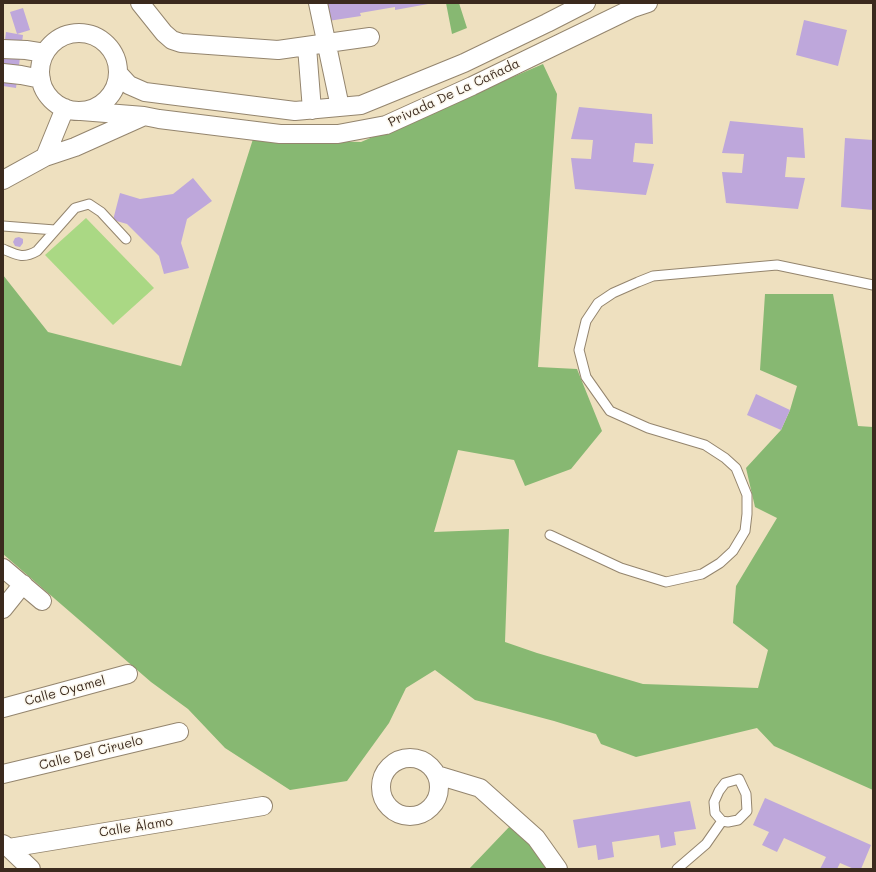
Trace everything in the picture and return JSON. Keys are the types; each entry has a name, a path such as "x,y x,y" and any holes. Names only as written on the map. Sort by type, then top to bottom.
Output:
{"street":[{"path":"140,3 164,33 172,40 181,43 278,50 370,37"},
{"path":"318,3 340,107"},
{"name":"Privada De La Cañada","path":"118,73 129,85 145,92 295,111 361,105 464,63 586,3"},
{"name":"Privada De La Cañada","path":"73,110 144,116 280,134 338,134 386,125 472,86 633,8 648,3"},
{"path":"77,33 90,35 102,41 111,50 117,62 118,73 115,88 109,97 101,104 92,109 73,110 54,102 46,91 41,79 41,66 45,53 53,43 64,36 77,33"},
{"path":"307,47 312,110"},
{"path":"3,49 45,53"},
{"path":"3,73 41,79"},
{"path":"45,157 73,110"},
{"path":"3,180 45,157 76,147 144,116"},
{"path":"3,568 42,600"},
{"path":"3,609 23,584"},
{"name":"Calle Oyamel","path":"3,708 128,674"},
{"name":"Calle Del Ciruelo","path":"3,774 179,732"},
{"path":"437,775 480,788 536,838 558,869"},
{"name":"Calle Álamo","path":"6,846 263,806"},
{"path":"6,846 31,869"}],"lane":[{"path":"3,249 19,256 30,255 37,251 75,208 89,204 101,212 126,239"},
{"path":"3,226 55,230"},
{"path":"550,535 622,568 666,582 702,574 720,563 733,551 745,531 748,514 746,495 736,468 725,458 704,445 648,428 610,411 586,376 579,350 586,321 598,303 613,293 653,276 777,265 873,285"},
{"path":"739,780 746,794 747,811 738,820 728,822 722,820 715,813 714,802 724,783 739,780"},
{"path":"678,869 706,844 722,820"}],"green space":[{"path":"446,3 459,3 467,28 452,34"},
{"path":"543,64 557,94 538,367 577,369 602,431 571,469 525,486 514,460 458,450 434,532 509,529 505,642 537,653 643,684 758,688 768,650 733,623 736,586 777,518 755,507 746,468 781,430 790,410 797,386 760,370 765,294 833,294 858,426 873,427 873,790 774,746 757,728 636,757 601,744 596,734 475,700 435,670 406,688 389,723 347,781 290,790 225,748 188,709 151,682 3,554 3,275 48,332 181,366 253,139 361,142"},
{"path":"86,218 154,288 113,325 45,255"},
{"path":"511,825 537,852 549,869 469,869"}],"building":[{"path":"324,3 428,4 395,10 395,7 360,13 361,16 328,21"},
{"path":"23,8 30,30 17,34 10,12"},
{"path":"804,20 847,30 838,66 796,55"},
{"path":"6,32 23,35 16,88 3,86 3,56"},
{"path":"579,107 652,114 653,144 635,143 633,162 654,164 646,195 575,189 571,158 591,159 593,140 571,139"},
{"path":"730,121 803,128 805,158 787,157 785,177 805,178 798,209 726,203 722,172 742,173 744,154 722,153"},
{"path":"845,138 873,140 873,210 841,207"},
{"path":"193,178 212,201 187,219 181,243 189,268 164,274 159,256 127,224 113,220 120,193 140,199 173,194"},
{"path":"19,237 23,239 23,243 20,247 15,246 13,242 15,238"},
{"path":"756,394 790,410 781,430 747,415"},
{"path":"765,798 871,845 861,869 854,869 840,863 837,869 820,869 826,857 784,838 777,852 762,845 769,832 753,825"},
{"path":"690,801 696,829 674,832 676,845 661,848 659,835 612,842 614,857 598,860 596,845 578,848 573,820"}]}
